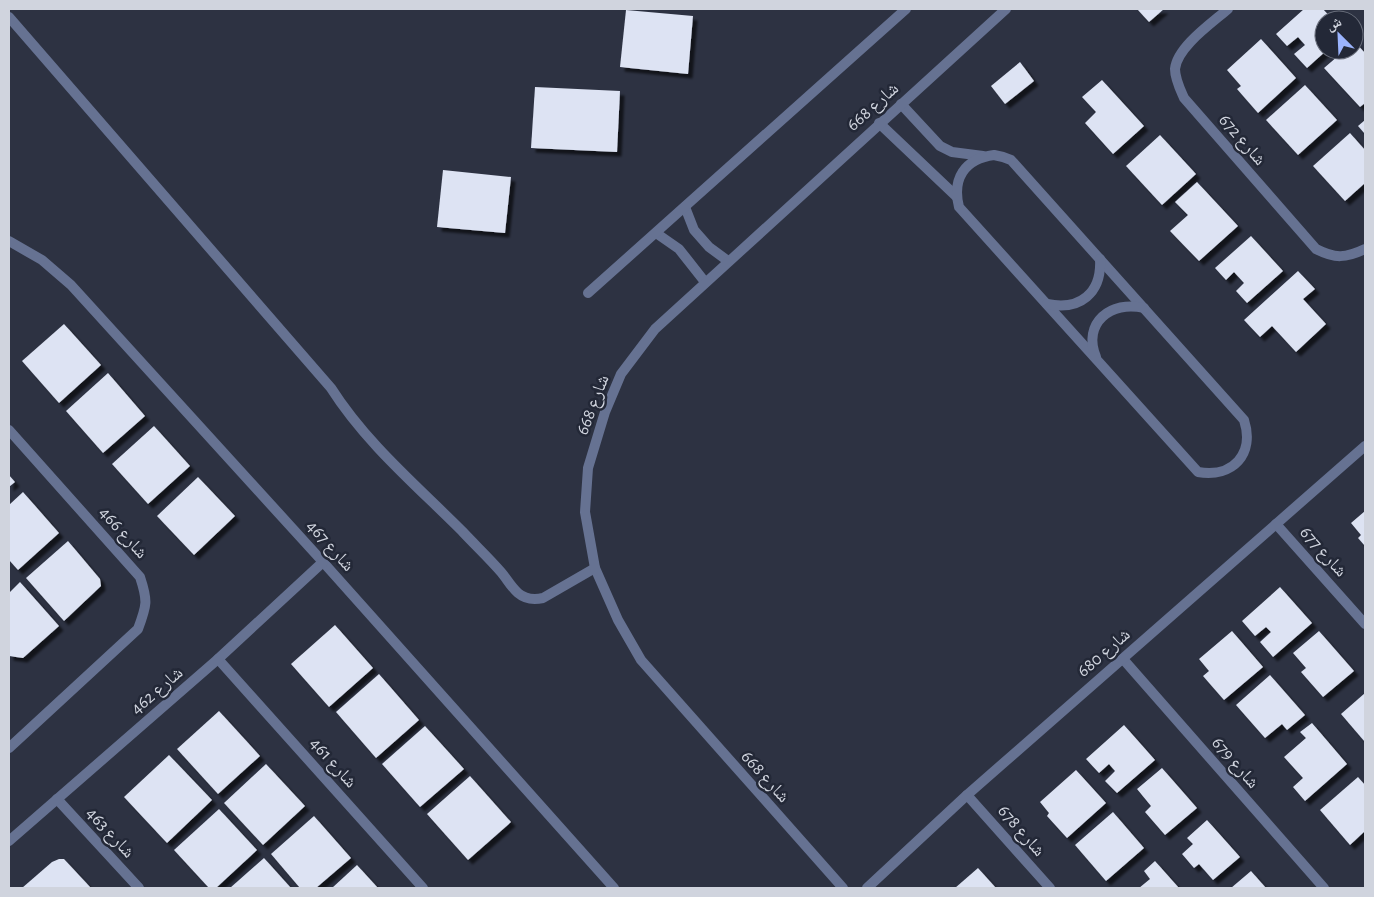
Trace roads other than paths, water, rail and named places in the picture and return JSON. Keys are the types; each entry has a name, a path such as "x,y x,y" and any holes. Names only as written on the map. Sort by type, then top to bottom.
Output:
{"street":[{"path":"588,293 906,9"},
{"name":"شارع 668","path":"843,888 641,660 618,620 595,568 585,512 588,468 605,412 621,374 654,329 1006,9"},
{"name":"شارع 672","path":"1228,9 1188,44 1178,58 1175,70 1177,82 1184,98 1316,249 1330,256 1344,256 1365,249"},
{"path":"9,17 331,388 344,408 385,456 463,533 518,593 525,598 534,600 543,598 595,568"},
{"path":"901,104 940,146 952,152 1003,156 1011,160 1244,420 1248,431 1247,442 1244,453 1238,462 1220,473 1198,472 960,208 956,197 957,185 961,174 968,166 984,156"},
{"path":"879,123 956,197"},
{"path":"685,207 694,230 709,247 728,261"},
{"path":"656,233 679,249 705,282"},
{"name":"شارع 467","path":"9,241 42,260 71,285 323,562 614,888"},
{"path":"1047,304 1067,306 1086,298 1099,281 1100,259"},
{"path":"1097,359 1093,350 1092,340 1098,322 1105,314 1124,306 1144,308"},
{"name":"شارع 466","path":"9,430 140,577 146,597 138,629 11,742"},
{"name":"شارع 680","path":"867,888 968,795 1365,446"},
{"name":"شارع 677","path":"1276,524 1365,624"},
{"name":"شارع 462","path":"9,841 218,659 323,562"},
{"name":"شارع 461","path":"218,659 423,888"},
{"name":"شارع 679","path":"1122,659 1324,888"},
{"name":"شارع 678","path":"968,795 1050,888"},
{"name":"شارع 463","path":"57,799 139,888"}]}
